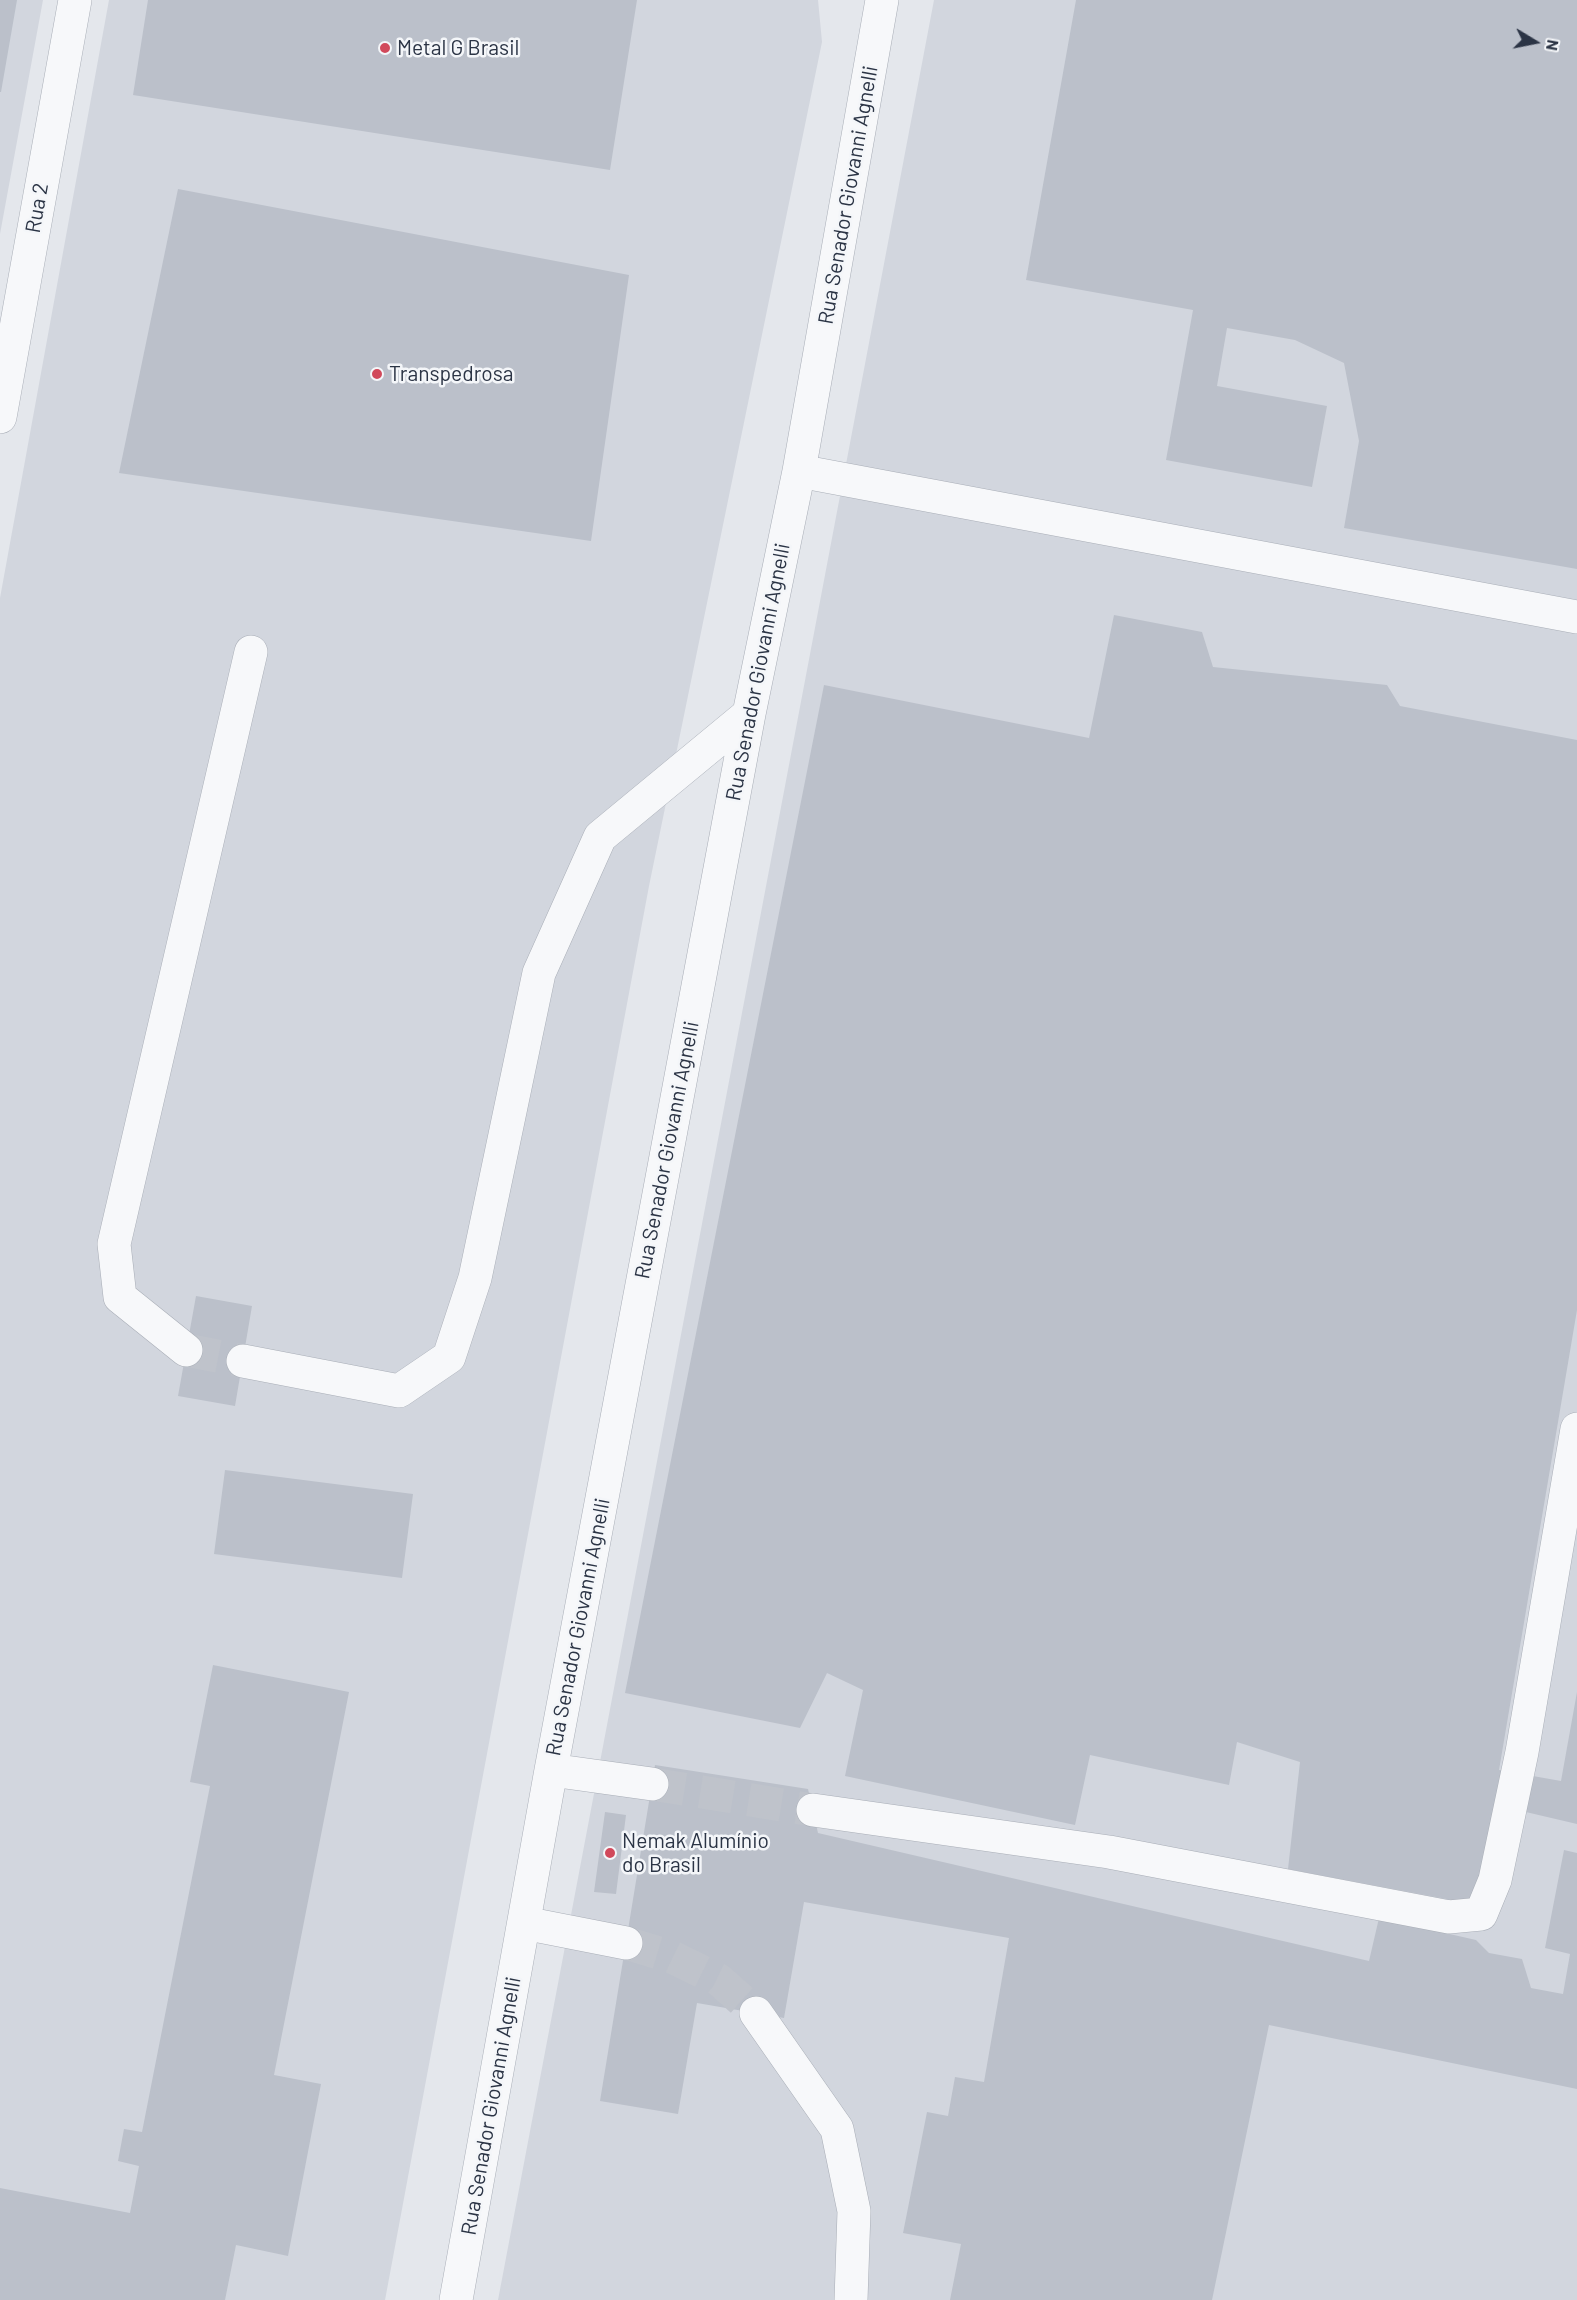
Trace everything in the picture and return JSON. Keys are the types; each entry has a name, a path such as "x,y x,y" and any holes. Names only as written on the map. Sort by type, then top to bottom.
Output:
{"street":[{"name":"Rua 2","path":"0,417 75,0"},
{"name":"Rua Senador Giovanni Agnelli","path":"456,2300 551,1770 749,714 799,471 882,0"},
{"path":"799,471 1577,616"},
{"path":"186,1350 120,1297 114,1244 251,652"},
{"path":"243,1361 399,1391 449,1357 475,1278 539,973 600,837 749,714"},
{"path":"813,1810 1109,1852 1449,1917 1481,1914 1495,1880 1522,1752 1577,1429"},
{"path":"551,1770 652,1784"},
{"path":"524,1923 626,1942"},
{"path":"756,2013 837,2128 854,2211 851,2300"}],"shaded area":[{"path":"0,0 43,0 0,234"},
{"path":"109,0 818,0 822,42 649,886 385,2300 0,2300 0,598"},
{"path":"934,0 1577,0 1577,2300 498,2300"}],"building":[{"path":"0,0 17,0 1,92 0,92"},
{"name":"Metal G Brasil","path":"148,0 637,0 610,170 133,95"},
{"path":"1076,0 1577,0 1577,569 1344,528 1359,441 1344,363 1295,340 1227,328 1217,386 1327,406 1312,487 1166,460 1193,310 1026,280"},
{"name":"Transpedrosa","path":"178,189 629,275 591,541 119,473"},
{"path":"1114,615 1202,632 1213,667 1387,685 1400,706 1577,740 1577,1310 1499,1770 1561,1781 1577,1692 1577,1824 1496,1805 1473,1904 1288,1869 1300,1762 1237,1742 1229,1785 1090,1755 1075,1825 845,1776 863,1690 827,1673 800,1728 625,1693 824,685 1089,738"},
{"path":"196,1296 252,1306 235,1406 178,1396"},
{"path":"225,1470 413,1494 402,1578 214,1554"},
{"path":"213,1665 349,1692 274,2075 321,2084 288,2256 236,2245 225,2300 0,2300 0,2188 130,2213 139,2166 118,2161 124,2129 142,2132 210,1786 190,1782"},
{"path":"655,1765 808,1789 818,1833 1369,1961 1379,1918 1476,1940 1489,1953 1522,1959 1531,1988 1563,1994 1570,1954 1545,1948 1564,1850 1577,1853 1577,2089 1269,2025 1212,2300 950,2300 961,2244 903,2233 927,2112 948,2116 955,2077 984,2082 1009,1938 804,1902 784,2018 697,2003 678,2114 600,2101"},
{"name":"Nemak Alumínio do Brasil","path":"605,1812 626,1815 616,1894 594,1892"}],"tunnel":[{"path":"186,1350 243,1361"},
{"path":"652,1784 813,1810"},
{"path":"626,1943 672,1957 719,1980 756,2013"}],"place":[{"name":"Metal G Brasil","path":"385,48"},
{"name":"Transpedrosa","path":"377,374"},
{"name":"Nemak Alumínio do Brasil","path":"610,1853"}]}
